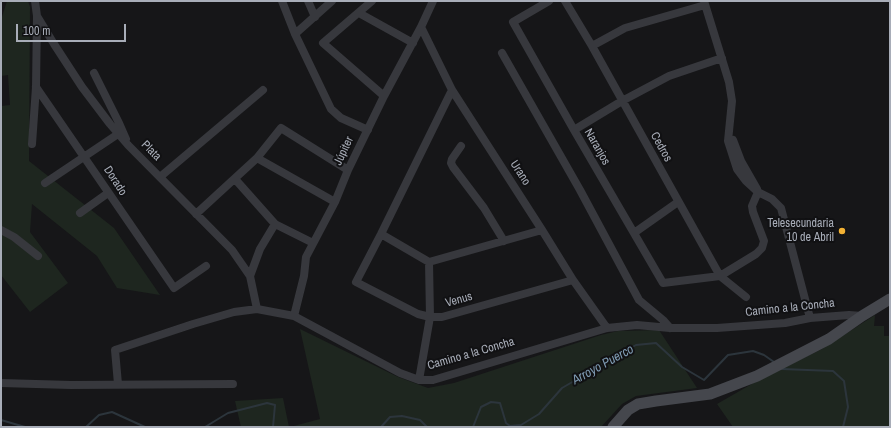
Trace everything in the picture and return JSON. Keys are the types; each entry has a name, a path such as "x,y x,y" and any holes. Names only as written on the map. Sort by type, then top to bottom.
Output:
{"street":[{"name":"Plata","path":"35,1 37,16 82,87 118,134 232,250 250,276 258,309"},
{"path":"282,1 295,34 331,109 341,118 368,130"},
{"path":"308,1 315,17"},
{"path":"295,34 332,1"},
{"path":"372,1 323,43 384,96"},
{"name":"Júpiter","path":"294,316 304,276 306,257 335,202 348,170 384,96 421,27 433,1"},
{"name":"Naranjos","path":"549,1 513,22 663,283 720,276"},
{"name":"Cedros","path":"565,1 592,46 720,276 746,297"},
{"path":"592,46 625,28 705,3 729,82 732,102 728,141 737,169 746,181 758,192 772,199 781,208 810,318"},
{"path":"358,13 413,42"},
{"path":"32,144 36,87 37,16"},
{"name":"Urano","path":"421,27 452,90 573,280 607,328"},
{"path":"502,53 580,190 639,300 663,320 670,328"},
{"path":"574,130 622,101 669,76 722,58"},
{"path":"94,73 120,122 128,145"},
{"name":"Dorado","path":"36,87 85,156 108,193 174,288 206,266"},
{"path":"160,177 263,90"},
{"path":"452,90 381,234 429,262 542,230"},
{"path":"196,214 257,158 281,128 348,170"},
{"path":"45,183 118,134"},
{"path":"461,146 451,163 484,208 504,241"},
{"path":"257,158 335,202"},
{"path":"235,178 275,224 313,243"},
{"path":"720,276 756,254 762,248 764,241 752,206 758,192"},
{"path":"80,212 108,193"},
{"path":"634,233 678,202"},
{"path":"250,276 260,249 275,224"},
{"path":"1,230 14,237 38,256"},
{"name":"Venus","path":"381,234 356,282 418,314 430,317 442,317 573,280"},
{"path":"419,380 430,317 429,262"},
{"path":"613,427 628,410 638,404 656,400 710,394 757,376 829,339 890,299"},
{"name":"Camino a la Concha","path":"118,384 115,350 192,324 234,312 258,309 294,316 400,373 419,380 433,380 607,328 637,325 670,328 743,326 785,323 810,318 849,315 862,316"},
{"path":"1,383 233,384"}],"shaded area":[{"path":"7,1 28,1 30,7 29,161 114,228 160,295 117,288 97,256 32,204 30,232 68,283 30,312 1,275 1,106 10,105 8,75 1,76 1,20"},
{"path":"875,315 874,326 884,326 884,336 890,336 890,427 733,427 717,404 757,381 822,349"},
{"path":"300,329 398,377 428,388 454,383 601,335 618,331 659,330 697,388 636,396 622,404 601,427 290,427 320,419"},
{"path":"283,398 289,427 241,427 235,401"}],"waterway":[{"name":"Arroyo Puerco","path":"473,427 481,407 491,402 500,403 506,423 510,426 521,425 539,414 562,388 636,345 656,343 682,367 704,380 728,355 753,351 764,355 774,362"},
{"name":"Arroyo Puerco","path":"782,369 833,371 844,381 848,407 843,427"},
{"name":"Arroyo Puerco","path":"205,427 228,413 267,403 275,405 273,427"},
{"path":"86,427 99,415 112,412 145,427"},
{"name":"Arroyo Puerco","path":"381,427 390,417 402,416 420,420 427,427"},
{"path":"1,420 25,427"},
{"name":"Arroyo Puerco","path":"333,427 347,427"}],"place":[{"name":"Telesecundaria 10 de Abril","path":"842,231"}]}
